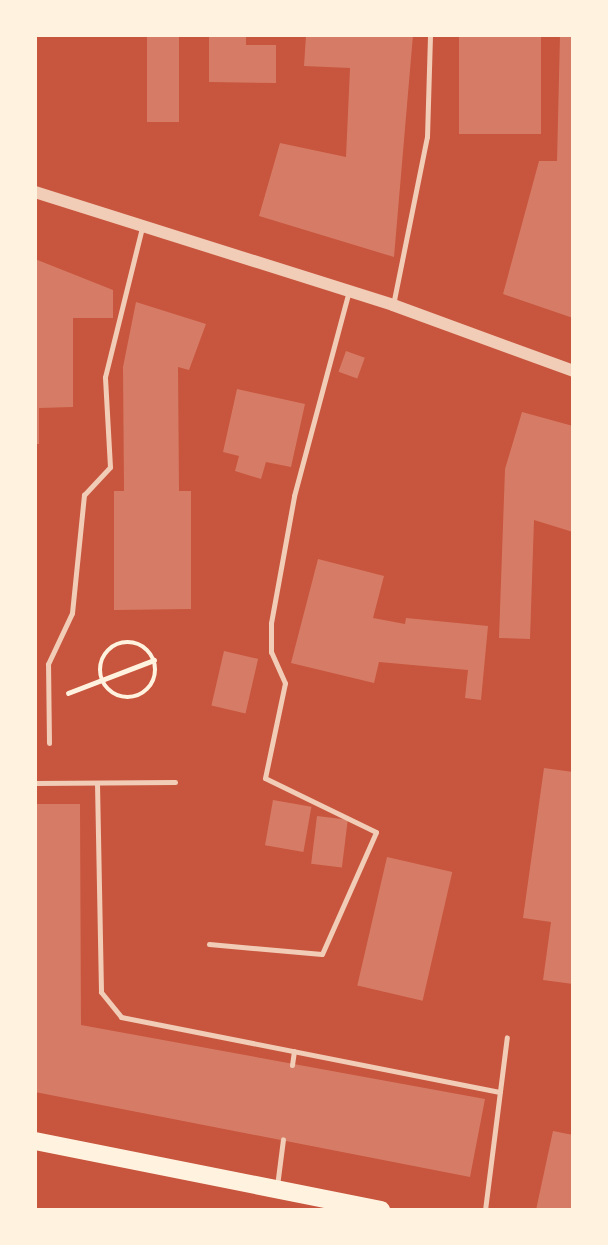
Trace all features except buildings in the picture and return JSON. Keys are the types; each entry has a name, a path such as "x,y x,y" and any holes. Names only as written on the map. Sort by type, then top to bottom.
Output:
{"main road":[{"path":"35,1141 381,1210"}],"street":[{"path":"35,192 393,305 573,371"}],"lane":[{"path":"393,305 426,137 429,35"},
{"path":"49,743 48,664 72,613 83,495 110,467 105,377 142,224"},
{"path":"209,944 322,954 376,832 265,778 285,683 271,652 271,623 294,496 349,291"},
{"path":"35,783 175,782"},
{"path":"97,783 101,992 121,1017 500,1092"},
{"path":"485,1210 507,1037"},
{"path":"292,1065 294,1051"},
{"path":"276,1189 283,1139"}],"path":[{"path":"118,644 140,645 155,660 154,682 138,697 116,696 102,681 103,659 118,644"},
{"path":"48,700 155,660"}]}
